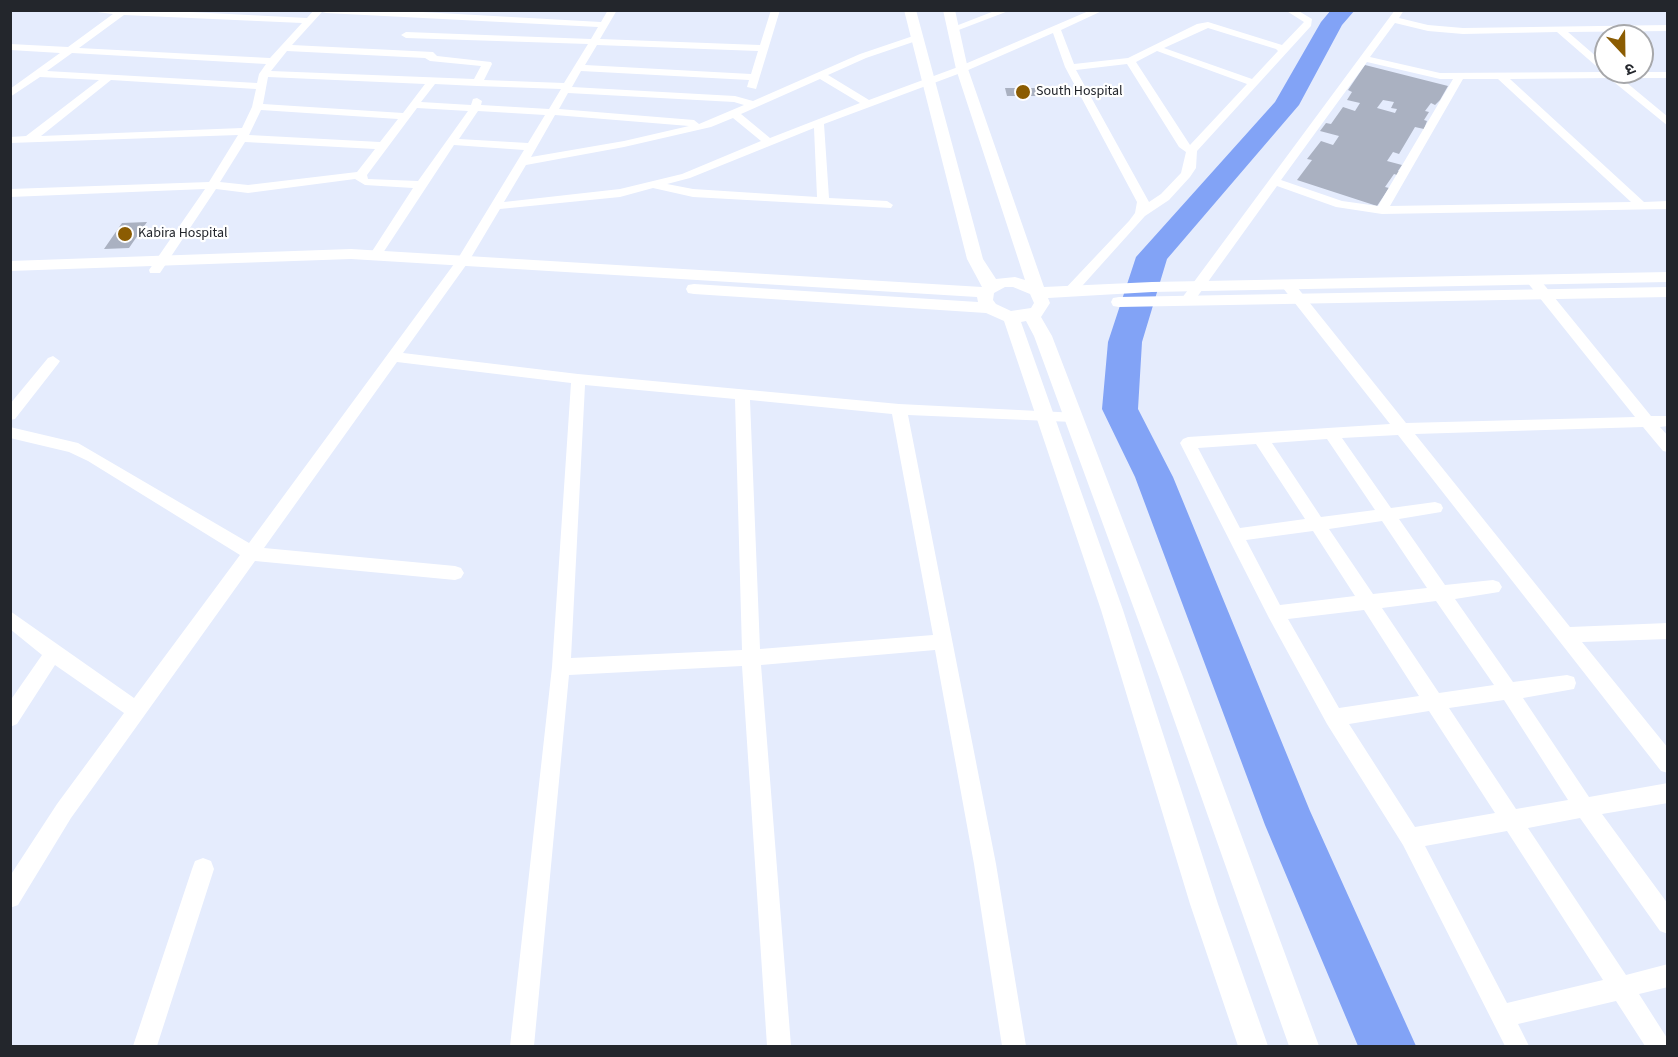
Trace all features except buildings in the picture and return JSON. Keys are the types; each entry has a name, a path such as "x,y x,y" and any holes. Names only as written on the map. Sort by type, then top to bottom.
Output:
{"street":[{"path":"85,10 309,21"},
{"path":"250,18 258,10"},
{"path":"159,264 213,185 243,135 257,107 263,80 273,61 319,10"},
{"path":"326,10 604,26"},
{"path":"552,23 561,10"},
{"path":"10,897 64,811 253,554 460,265 613,10"},
{"path":"750,103 776,10"},
{"path":"910,10 975,259 1016,301 1043,336 1171,677 1304,1047"},
{"path":"949,10 1016,301 1047,416 1112,610 1204,904 1253,1047"},
{"path":"953,29 1007,10"},
{"path":"496,206 574,199 657,185 695,173 819,122 962,69 1100,10"},
{"path":"1070,292 1142,213 1165,197 1186,175 1190,168 1192,150 1308,24 1309,21 1289,10"},
{"path":"10,94 16,86 38,74 123,11"},
{"path":"1187,301 1397,15 1446,30 1668,28"},
{"path":"1070,67 1131,61 1200,26 1208,25 1282,50"},
{"path":"1056,28 1070,67 1143,202 1142,213"},
{"path":"1560,30 1594,60"},
{"path":"406,35 764,48"},
{"path":"425,66 447,36"},
{"path":"523,162 624,144 707,124 735,114 750,103 863,56 916,38"},
{"path":"10,47 273,61"},
{"path":"284,48 425,66"},
{"path":"1155,48 1253,83"},
{"path":"1365,59 1414,72 1459,76 1594,74"},
{"path":"1131,61 1185,147 1192,150"},
{"path":"38,74 263,80 425,66 487,64 479,83 474,108 375,256"},
{"path":"425,66 432,81"},
{"path":"579,68 756,77"},
{"path":"820,75 869,104"},
{"path":"1382,210 1459,76"},
{"path":"28,140 109,77"},
{"path":"1502,77 1641,206"},
{"path":"432,81 567,88 750,103"},
{"path":"10,194 213,185 248,189 361,175 432,81"},
{"path":"1622,84 1668,123"},
{"path":"414,105 552,112 707,124"},
{"path":"257,107 405,116"},
{"path":"735,114 770,142"},
{"path":"819,122 823,201"},
{"path":"10,140 243,135 384,146"},
{"path":"452,142 531,147"},
{"path":"361,175 361,179 365,182 421,185"},
{"path":"1275,182 1340,204 1382,210 1668,206"},
{"path":"657,185 693,193 887,205"},
{"path":"10,278 159,264 351,254 790,297 1016,301 1155,294 1198,286 1668,277"},
{"path":"10,266 460,265"},
{"path":"1532,279 1668,447"},
{"path":"1288,285 1668,764"},
{"path":"1016,301 1070,292 1089,296"},
{"path":"1155,294 1187,301 1668,292"},
{"path":"393,357 578,380 742,393 899,409 1073,417"},
{"path":"10,414 53,361"},
{"path":"522,1047 561,667 578,380"},
{"path":"742,393 751,658 779,1047"},
{"path":"899,409 941,642 985,864 1014,1047"},
{"path":"1517,1047 1410,838 1334,718 1275,613 1188,443 1402,429 1668,420"},
{"path":"10,432 73,447 253,554 455,573"},
{"path":"1331,434 1509,692 1585,808 1668,923"},
{"path":"1261,439 1370,602 1659,1047"},
{"path":"1235,535 1384,513 1435,508"},
{"path":"1275,613 1442,595 1492,587"},
{"path":"10,618 53,653 137,711"},
{"path":"1567,635 1668,631"},
{"path":"561,667 751,658 941,642"},
{"path":"10,718 53,653"},
{"path":"1334,718 1567,683"},
{"path":"1410,838 1668,793"},
{"path":"145,1047 203,869"},
{"path":"1501,1016 1668,975"}],"waterway":[{"path":"1344,10 1332,22 1286,105 1152,257 1125,342 1120,409 1154,477 1290,825 1387,1046"}],"place":[{"name":"South Hospital","path":"1023,92"},
{"name":"Kabira Hospital","path":"125,234"}]}
